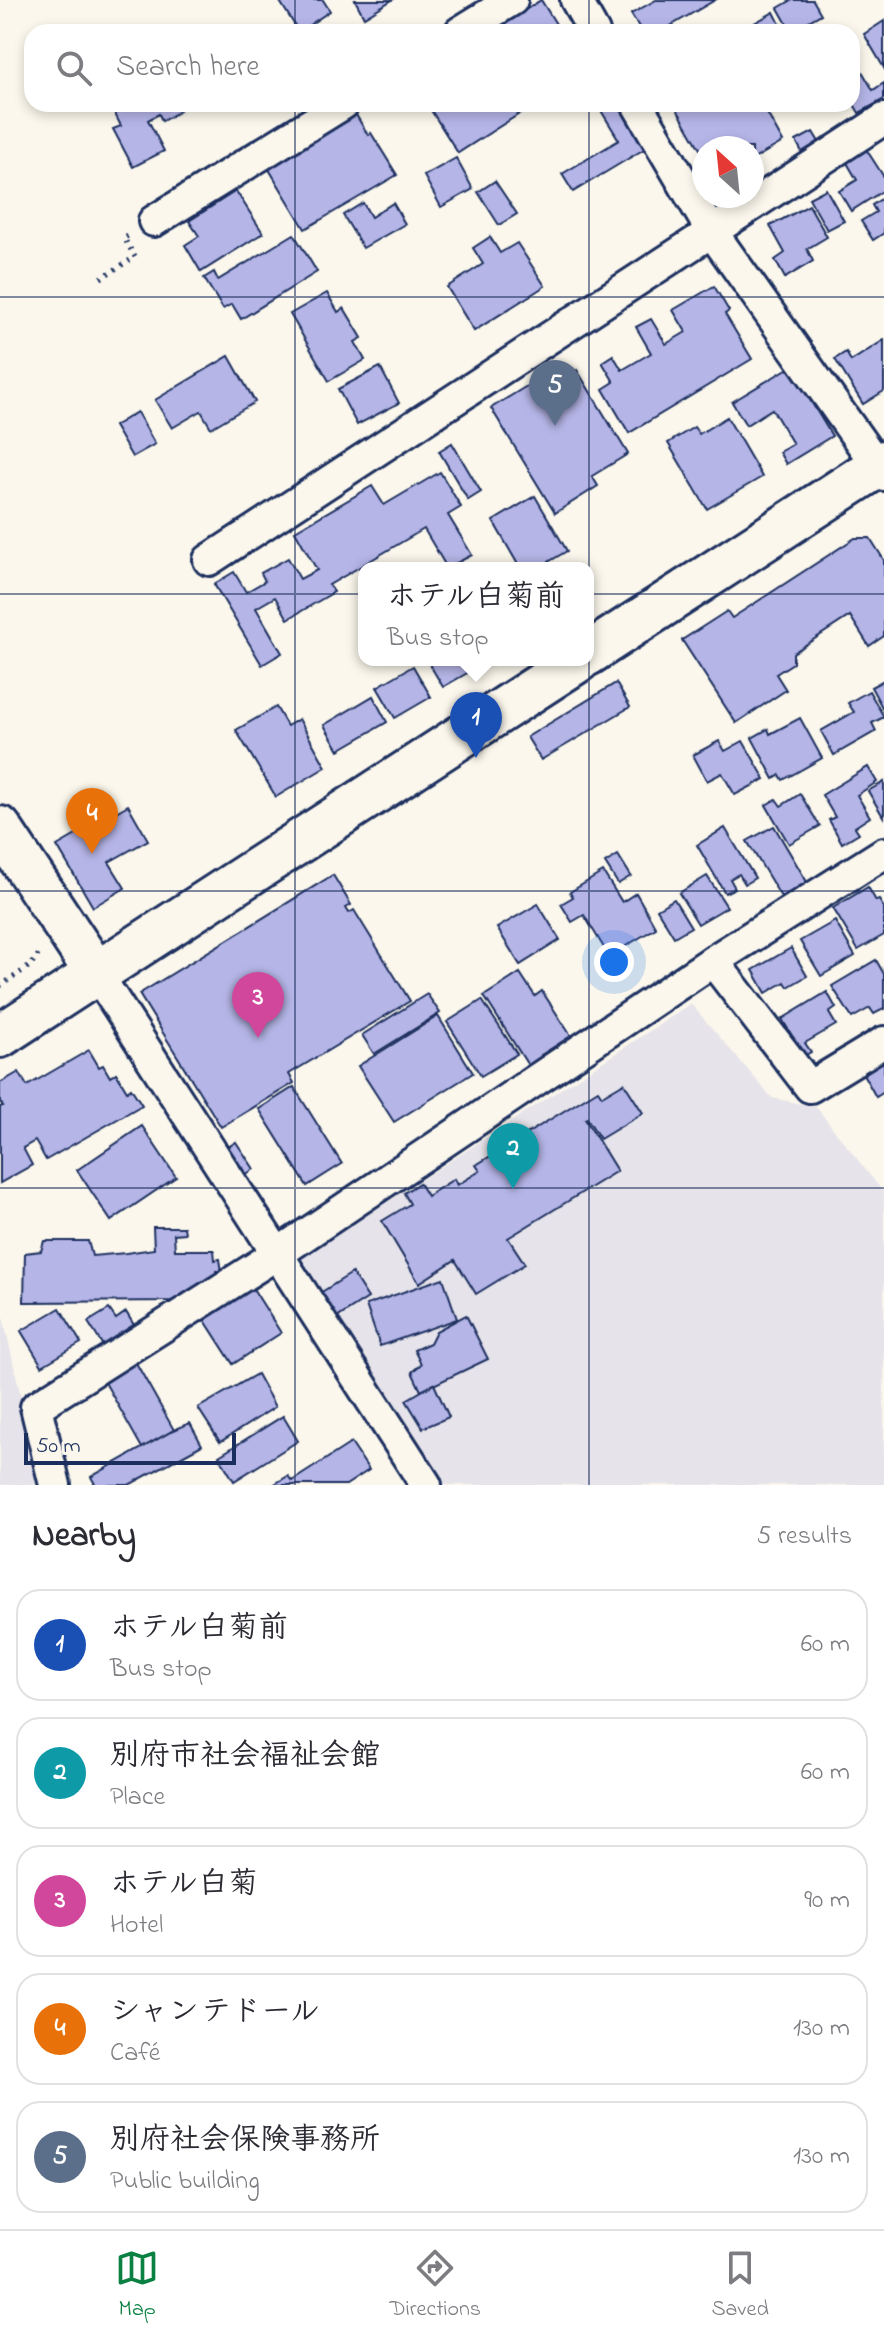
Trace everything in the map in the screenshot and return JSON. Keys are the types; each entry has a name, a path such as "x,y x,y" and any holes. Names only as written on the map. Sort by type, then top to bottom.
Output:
{"street":[{"path":"473,24 512,0"},
{"path":"576,0 590,24"},
{"path":"154,221 330,112"},
{"path":"594,650 882,468 712,232 642,112"},
{"path":"209,560 884,119"},
{"path":"0,1036 570,666"},
{"path":"0,828 426,1485"},
{"path":"55,1485 36,1407 277,1254 713,961 884,853"},
{"path":"713,961 810,1087 884,1042"}],"path":[{"path":"101,278 135,257 124,238 154,221"},
{"path":"0,986 30,966 43,946"}],"shaded area":[{"path":"691,1004 772,1098 816,1107 884,1193 884,1485 441,1485 301,1271 303,1257"},
{"path":"0,1304 41,1485 0,1485"}],"building":[{"path":"279,0 323,0 330,11 311,24 294,24"},
{"path":"355,0 392,0 364,17"},
{"path":"541,0 556,24 506,24"},
{"path":"656,0 715,0 674,24 637,24 631,14"},
{"path":"792,0 813,0 821,14 803,24 787,24 778,8"},
{"path":"774,12 780,24 752,24"},
{"path":"884,21 884,68 864,34"},
{"path":"860,68 873,90 884,83 884,99 859,113"},
{"path":"114,112 178,112 162,121 159,114 148,120 164,151 133,167 113,129 121,126"},
{"path":"345,112 354,112 397,175 305,229 264,161"},
{"path":"432,112 522,112 458,153"},
{"path":"602,112 624,112 646,148 573,192 562,174 619,140"},
{"path":"679,112 766,112 783,142 764,153 764,136 692,136"},
{"path":"813,132 819,142 802,152 796,141"},
{"path":"866,149 884,177 884,190 851,211 839,191 857,180 846,161"},
{"path":"456,158 473,189 441,207 424,176"},
{"path":"495,181 517,214 499,225 478,192"},
{"path":"826,189 844,221 827,230 809,198"},
{"path":"236,191 263,233 201,272 185,245 199,236 189,221"},
{"path":"884,197 884,233 873,240 861,221 876,212 872,205"},
{"path":"363,203 371,217 393,203 405,224 363,248 343,215"},
{"path":"809,205 827,237 807,249 813,261 785,278 775,260 785,253 770,226"},
{"path":"294,234 317,272 241,319 232,304 223,309 204,278 214,272 218,280"},
{"path":"490,237 500,253 517,243 545,286 474,331 447,287 483,264 473,248"},
{"path":"714,286 729,311 725,314 752,359 629,433 603,389 614,382 602,362 613,355 622,370 651,353 636,327 651,319 666,344 686,332 673,310"},
{"path":"327,293 338,312 344,308 362,338 355,342 365,360 329,381 290,314"},
{"path":"884,340 884,391 863,404 835,359 846,352 851,361"},
{"path":"229,356 255,402 211,428 201,411 172,428 155,400"},
{"path":"380,367 399,403 357,425 338,389"},
{"path":"790,367 832,436 786,464 779,452 793,444 772,409 746,425 732,402"},
{"path":"577,370 628,454 592,476 598,486 555,513 491,408 530,384 537,395"},
{"path":"137,412 155,444 132,457 114,426"},
{"path":"727,417 762,477 707,509 668,443 694,427 699,434"},
{"path":"452,443 481,492 468,500 439,451"},
{"path":"440,472 461,507 448,515 472,555 459,562 443,562 424,529 368,562 358,562 358,568 329,585 334,592 288,619 275,597 256,608 282,653 262,665 214,584 234,572 246,592 265,581 261,573 288,558 300,579 317,570 295,531 372,486 384,505"},
{"path":"535,496 567,551 548,562 517,562 493,521"},
{"path":"855,538 870,538 884,560 884,636 869,646 850,616 793,653 793,663 776,674 786,690 736,723 682,640 727,611 732,618"},
{"path":"413,666 431,697 395,718 377,687"},
{"path":"431,666 480,666 443,687"},
{"path":"884,680 884,711 871,687"},
{"path":"616,683 630,707 541,760 527,737"},
{"path":"869,691 884,717 872,723 876,731 834,755 821,731 854,712 848,703"},
{"path":"373,696 387,722 339,750 324,725"},
{"path":"276,707 287,726 299,719 326,767 276,797 236,730"},
{"path":"800,718 822,758 783,780 780,775 774,779 752,738 768,729 770,734"},
{"path":"719,741 725,751 743,741 765,779 735,795 722,773 707,781 693,755"},
{"path":"868,767 877,782 857,795 870,817 855,827 859,833 842,843 829,820 835,817 822,795"},
{"path":"884,782 884,818 868,791"},
{"path":"800,794 820,826 789,844 766,805 776,799 781,806"},
{"path":"128,805 148,840 109,862 125,888 93,907 57,846"},
{"path":"774,826 807,882 781,897 747,841"},
{"path":"725,828 755,878 745,884 739,874 730,879 735,888 725,893 697,845"},
{"path":"618,855 631,876 618,884 605,863"},
{"path":"603,872 622,902 636,893 656,928 609,956 584,915 572,922 561,904 573,897 570,892"},
{"path":"333,875 351,905 346,908 349,913 354,910 410,1001 289,1074 294,1083 221,1127 139,994"},
{"path":"707,876 727,907 698,924 679,893"},
{"path":"868,887 884,908 884,935 858,950 833,908"},
{"path":"674,899 691,927 674,937 657,909"},
{"path":"538,904 560,940 520,965 497,928"},
{"path":"835,921 855,956 821,976 800,941"},
{"path":"791,948 807,976 788,987 785,982 766,993 753,970"},
{"path":"876,960 884,974 884,1009 874,1014 870,1008 852,1018 832,986"},
{"path":"520,973 535,996 542,991 571,1036 541,1055 545,1061 531,1070 484,996"},
{"path":"827,992 836,1008 829,1013 836,1025 805,1043 811,1052 804,1056 782,1019"},
{"path":"427,994 440,1013 374,1054 362,1035"},
{"path":"482,1000 517,1054 481,1076 447,1022"},
{"path":"438,1016 473,1073 394,1122 358,1066"},
{"path":"89,1050 99,1067 103,1065 110,1077 116,1073 127,1091 131,1088 142,1105 46,1160 35,1141 23,1148 32,1165 0,1183 0,1107 3,1106 0,1102 0,1083 19,1072 27,1086"},
{"path":"884,1059 884,1092 876,1097 862,1072"},
{"path":"624,1083 643,1113 600,1139 585,1119 617,1171 508,1238 525,1264 476,1294 455,1260 419,1283 382,1221 410,1204 404,1193 419,1183 427,1196 454,1179 457,1185 480,1171 476,1165 598,1090 602,1096"},
{"path":"294,1087 342,1164 307,1186 259,1109"},
{"path":"142,1126 176,1177 111,1221 77,1170"},
{"path":"236,1142 254,1169 233,1183 216,1155"},
{"path":"153,1227 184,1227 185,1233 174,1234 175,1250 214,1250 215,1260 220,1259 222,1272 216,1271 216,1280 199,1284 198,1290 181,1301 24,1302 25,1253 41,1251 44,1241 88,1241 92,1256 126,1253 154,1249"},
{"path":"352,1273 368,1298 335,1319 320,1293"},
{"path":"443,1278 457,1319 380,1346 366,1305"},
{"path":"252,1287 281,1333 233,1364 204,1319"},
{"path":"60,1308 81,1343 42,1366 21,1331"},
{"path":"109,1309 116,1319 126,1312 137,1330 105,1349 88,1322"},
{"path":"466,1315 488,1359 421,1391 412,1372 421,1364 414,1350 430,1343 436,1331"},
{"path":"135,1361 174,1430 142,1448 103,1379"},
{"path":"257,1374 275,1407 220,1442 198,1408"},
{"path":"434,1384 449,1417 423,1428 406,1400"},
{"path":"283,1416 298,1441 234,1481 219,1456"},
{"path":"190,1423 202,1445 129,1485 92,1485 95,1484 91,1477"},
{"path":"351,1443 369,1470 346,1485 273,1485 288,1476 292,1481"}],"place":[{"name":"別府社会保険事務所","path":"555,426"},
{"name":"ホテル白菊前","path":"476,758"},
{"name":"シャンテドール","path":"92,854"},
{"name":"ホテル白菊","path":"258,1038"},
{"name":"別府市社会福祉会館","path":"513,1189"}]}
